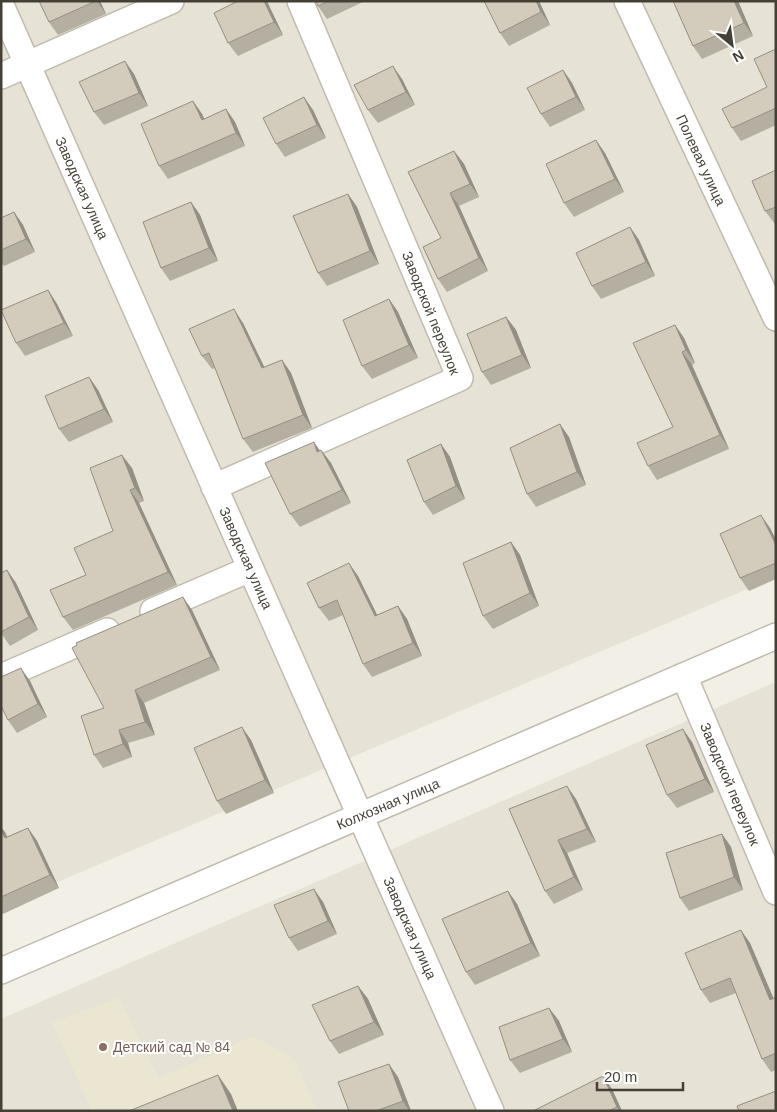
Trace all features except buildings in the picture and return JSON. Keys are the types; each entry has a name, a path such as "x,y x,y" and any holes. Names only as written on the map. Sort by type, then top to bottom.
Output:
{"street":[{"path":"1,76 172,1"},
{"name":"Заводской переулок","path":"214,487 460,378 300,1"},
{"name":"Полевая улица","path":"627,1 776,318"},
{"name":"Заводская улица","path":"1,5 491,1111"},
{"path":"1,676 250,569"},
{"name":"Колхозная улица","path":"1,971 776,636"},
{"name":"Заводской переулок","path":"684,676 776,892"}],"shaded area":[{"path":"1,1 776,1 776,577 1,906"},
{"path":"776,682 776,1111 1,1111 1,1019"},
{"name":"Детский сад № 84","path":"119,997 159,1078 253,1036 294,1058 317,1111 92,1111 52,1023"}],"place":[{"name":"Детский сад № 84","path":"103,1047"}]}
